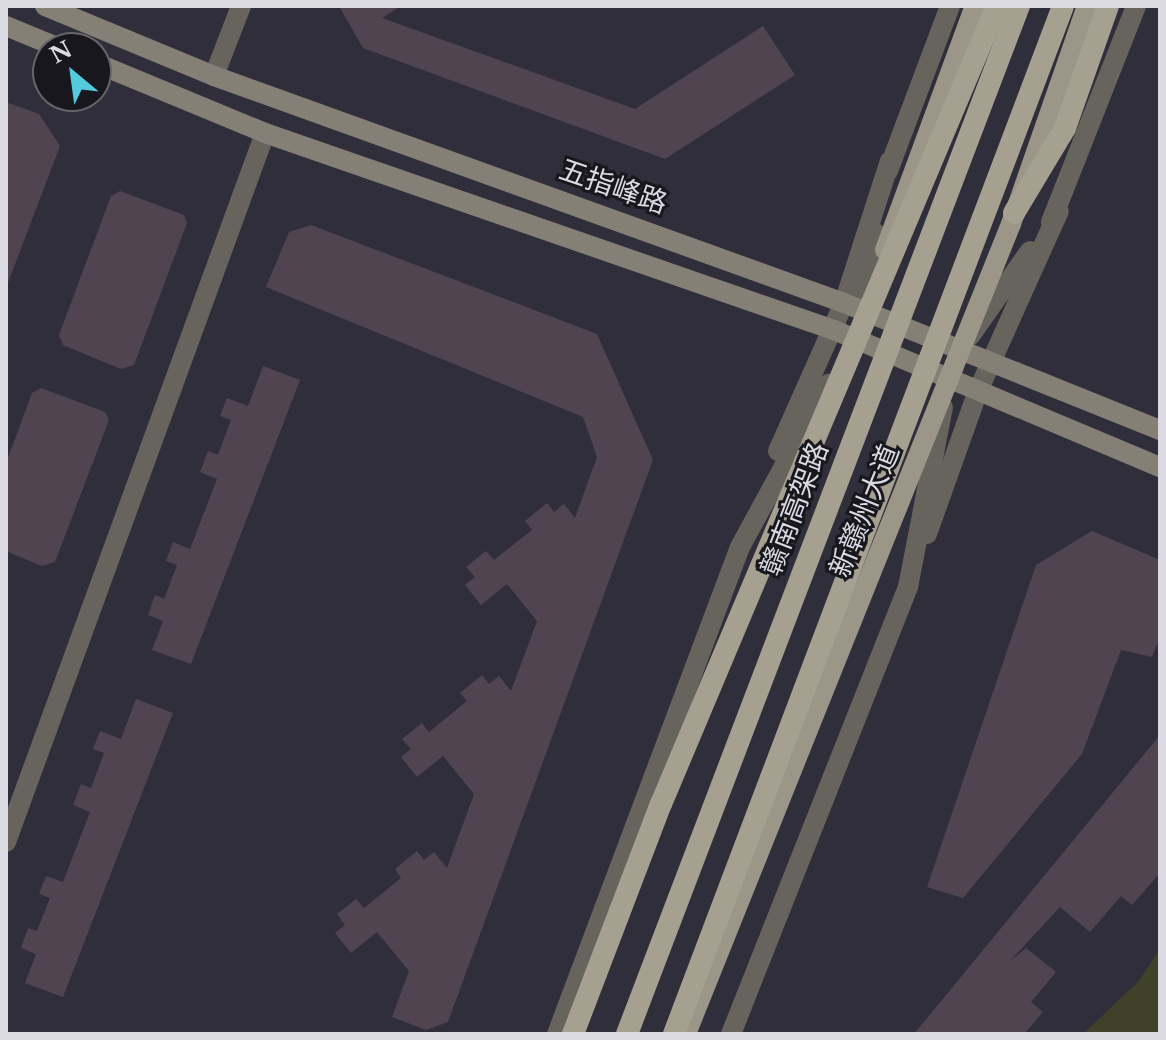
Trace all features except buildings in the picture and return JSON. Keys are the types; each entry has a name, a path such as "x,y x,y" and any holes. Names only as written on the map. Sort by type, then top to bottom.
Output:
{"highway":[{"path":"574,1034 661,804 997,6"},
{"name":"赣南高架路","path":"627,1034 1019,6"},
{"path":"674,1034 1063,6"},
{"path":"1014,213 1065,128 1108,6"}],"main road":[{"name":"五指峰路","path":"45,6 214,76 844,303 1160,430"},
{"path":"574,1034 855,339 975,6"},
{"name":"新赣州大道","path":"686,1034 949,380 1014,213 1087,6"},
{"path":"6,26 32,37"},
{"path":"112,70 265,133 834,330 1160,467"}],"street":[{"path":"214,76 241,6"},
{"path":"557,1034 740,547 834,330 890,161 950,6"},
{"path":"731,1034 908,587 978,391 1059,211 1136,6"},
{"path":"6,842 265,133"},
{"path":"865,312 890,161"},
{"path":"961,349 1059,211"},
{"path":"740,547 855,339"},
{"path":"908,587 949,380"}],"green space":[{"path":"1160,949 1160,1034 1083,1034 1138,982"}]}
